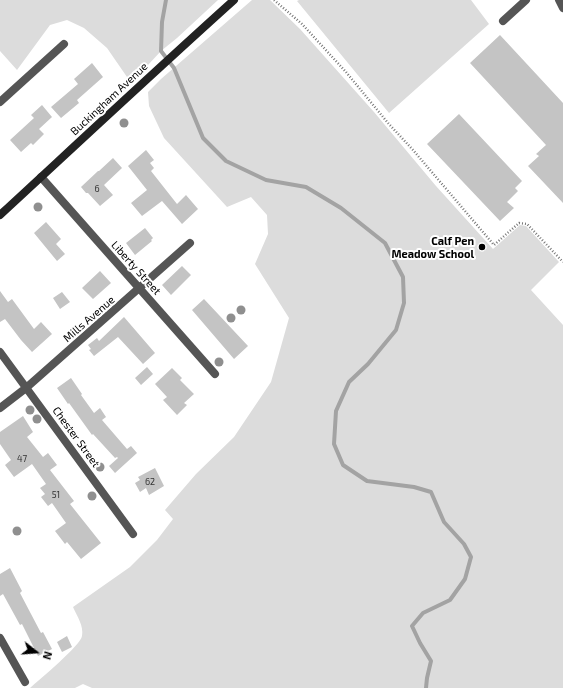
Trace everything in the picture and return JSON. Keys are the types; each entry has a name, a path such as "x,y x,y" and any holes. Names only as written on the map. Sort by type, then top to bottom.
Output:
{"main road":[{"name":"Buckingham Avenue","path":"0,215 234,0"}],"street":[{"path":"503,21 526,0"},
{"path":"559,0 563,8"},
{"path":"0,102 64,44"},
{"name":"Liberty Street","path":"41,178 215,374"},
{"name":"Mills Avenue","path":"0,408 26,388 190,243"},
{"name":"Chester Street","path":"0,352 133,534"},
{"path":"0,638 25,682"}],"path":[{"path":"274,0 302,24 346,72 494,245 518,223 527,224 563,262"}],"shaded area":[{"path":"0,0 218,0 161,51 148,65 127,77 107,48 84,28 67,20 50,25 17,70 0,51"},
{"path":"252,0 270,0 300,29 374,112 436,186 493,249 520,225 526,226 559,262 531,290 563,325 563,688 92,688 83,684 75,688 30,688 75,647 80,640 82,636 82,629 73,607 130,567 157,540 173,519 165,510 196,474 234,437 271,382 289,318 255,264 268,234 267,215 251,197 227,207 164,138 149,106 148,92"},
{"path":"471,0 489,24 389,113 297,1"}],"building":[{"path":"500,35 563,103 563,203 528,166 539,156 536,154 546,145 470,63"},
{"path":"92,63 103,77 77,100 79,103 61,118 51,107 78,84 74,79"},
{"path":"42,105 52,117 39,129 44,134 33,145 31,143 21,152 10,140 34,118 31,115"},
{"path":"459,114 522,181 515,188 518,191 507,202 514,208 500,221 427,144"},
{"path":"146,150 154,160 150,163 154,168 151,171 177,204 186,195 198,209 182,224 162,201 142,216 131,203 147,190 128,166"},
{"path":"113,158 122,168 104,185 113,195 100,206 81,187"},
{"path":"46,222 61,239 56,244 65,254 57,261 34,233"},
{"path":"145,228 153,238 151,240 152,241 135,255 126,243"},
{"path":"182,266 191,275 171,295 162,285"},
{"path":"100,271 111,283 93,299 82,288"},
{"path":"0,291 8,302 12,299 34,329 41,322 52,334 32,352 5,319 0,322"},
{"path":"62,292 70,302 60,309 53,298"},
{"path":"204,299 248,346 234,359 192,310"},
{"path":"124,317 155,353 143,364 118,337 94,356 89,350 91,349 88,345 97,338 99,341"},
{"path":"147,367 153,374 141,385 135,378"},
{"path":"172,368 182,378 180,380 194,394 184,403 187,405 177,415 163,400 167,397 155,384"},
{"path":"71,378 94,413 100,408 106,417 102,420 127,449 131,446 137,453 115,473 109,466 118,458 115,458 93,434 92,435 57,388"},
{"path":"23,416 33,432 27,437 43,457 48,453 57,465 50,470 74,501 70,504 101,543 81,559 67,542 65,544 55,531 66,523 52,503 48,506 41,497 45,494 40,488 46,484 32,464 14,477 5,465 11,460 0,444 0,432"},
{"path":"155,468 164,486 149,495 146,488 140,492 135,483 140,480 138,477"},
{"path":"10,568 22,591 20,593 41,633 43,632 52,649 38,656 22,624 20,625 3,594 0,596 0,574"},
{"path":"67,636 72,647 62,652 57,642"}],"waterway":[{"path":"166,0 162,22 161,51 174,68 203,138 226,161 266,180 306,187 341,208 385,243 403,277 404,303 396,330 368,364 349,382 336,411 334,444 343,465 367,481 414,487 431,492 444,522 464,544 471,557 465,579 450,600 423,613 412,626 431,661 426,688"}],"place":[{"name":"Calf Pen Meadow School","path":"482,247"}]}
